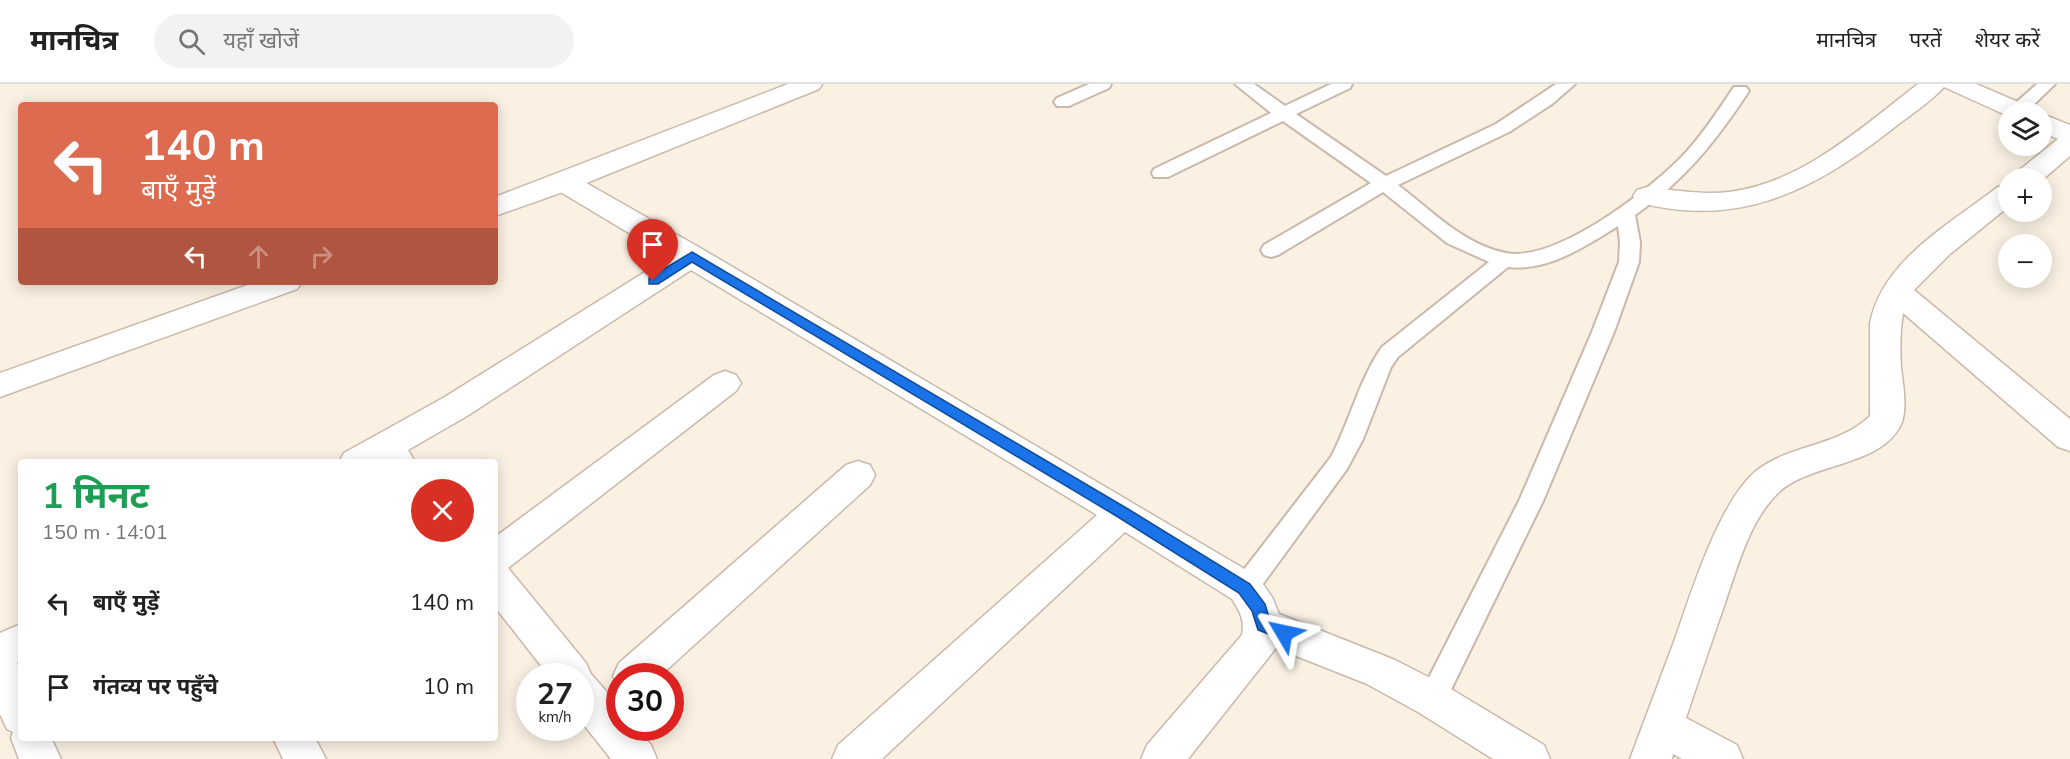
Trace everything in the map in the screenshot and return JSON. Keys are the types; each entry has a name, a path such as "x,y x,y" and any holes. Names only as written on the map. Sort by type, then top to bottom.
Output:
{"street":[{"path":"498,206 810,84"},
{"path":"1647,196 1694,201 1729,201 1775,190 1796,182 1825,165 1934,84"},
{"path":"1955,84 1998,103"},
{"path":"2052,127 2070,135"},
{"path":"2039,168 2070,143"},
{"path":"564,182 692,256 1245,588 1259,609 1263,625 1260,642 1162,759"},
{"path":"1722,759 1657,743 1726,552 1747,510 1767,483 1788,469 1857,446 1876,434 1886,420 1888,310 1896,291 1914,270 1998,201"},
{"path":"369,459 391,454 455,406 692,256"},
{"path":"0,385 279,285"},
{"path":"1896,291 2070,438"},
{"path":"498,555 725,383"},
{"path":"648,663 858,475"},
{"path":"853,759 1123,513"},
{"path":"498,583 562,663"},
{"path":"1263,625 1381,672 1432,699 1517,756"},
{"path":"0,653 18,643"},
{"path":"0,669 18,709"},
{"path":"599,695 636,759"},
{"path":"32,741 40,759"},
{"path":"295,741 304,759"}],"lane":[{"path":"1063,102 1103,84"},
{"path":"1243,84 1384,184 1457,240 1486,255 1520,261 1540,258 1560,250 1647,196 1686,164 1709,136 1737,86"},
{"path":"1161,173 1282,112 1344,84"},
{"path":"1271,250 1384,184 1457,153 1504,129 1567,84"},
{"path":"2029,102 2047,84"},
{"path":"1432,699 1531,501 1603,332 1629,262 1630,242 1625,211"},
{"path":"1245,588 1339,463 1352,439 1378,373 1390,352 1504,260"}],"route":[{"path":"653,281 692,256 1245,588 1259,609 1263,625 1284,633"}]}
